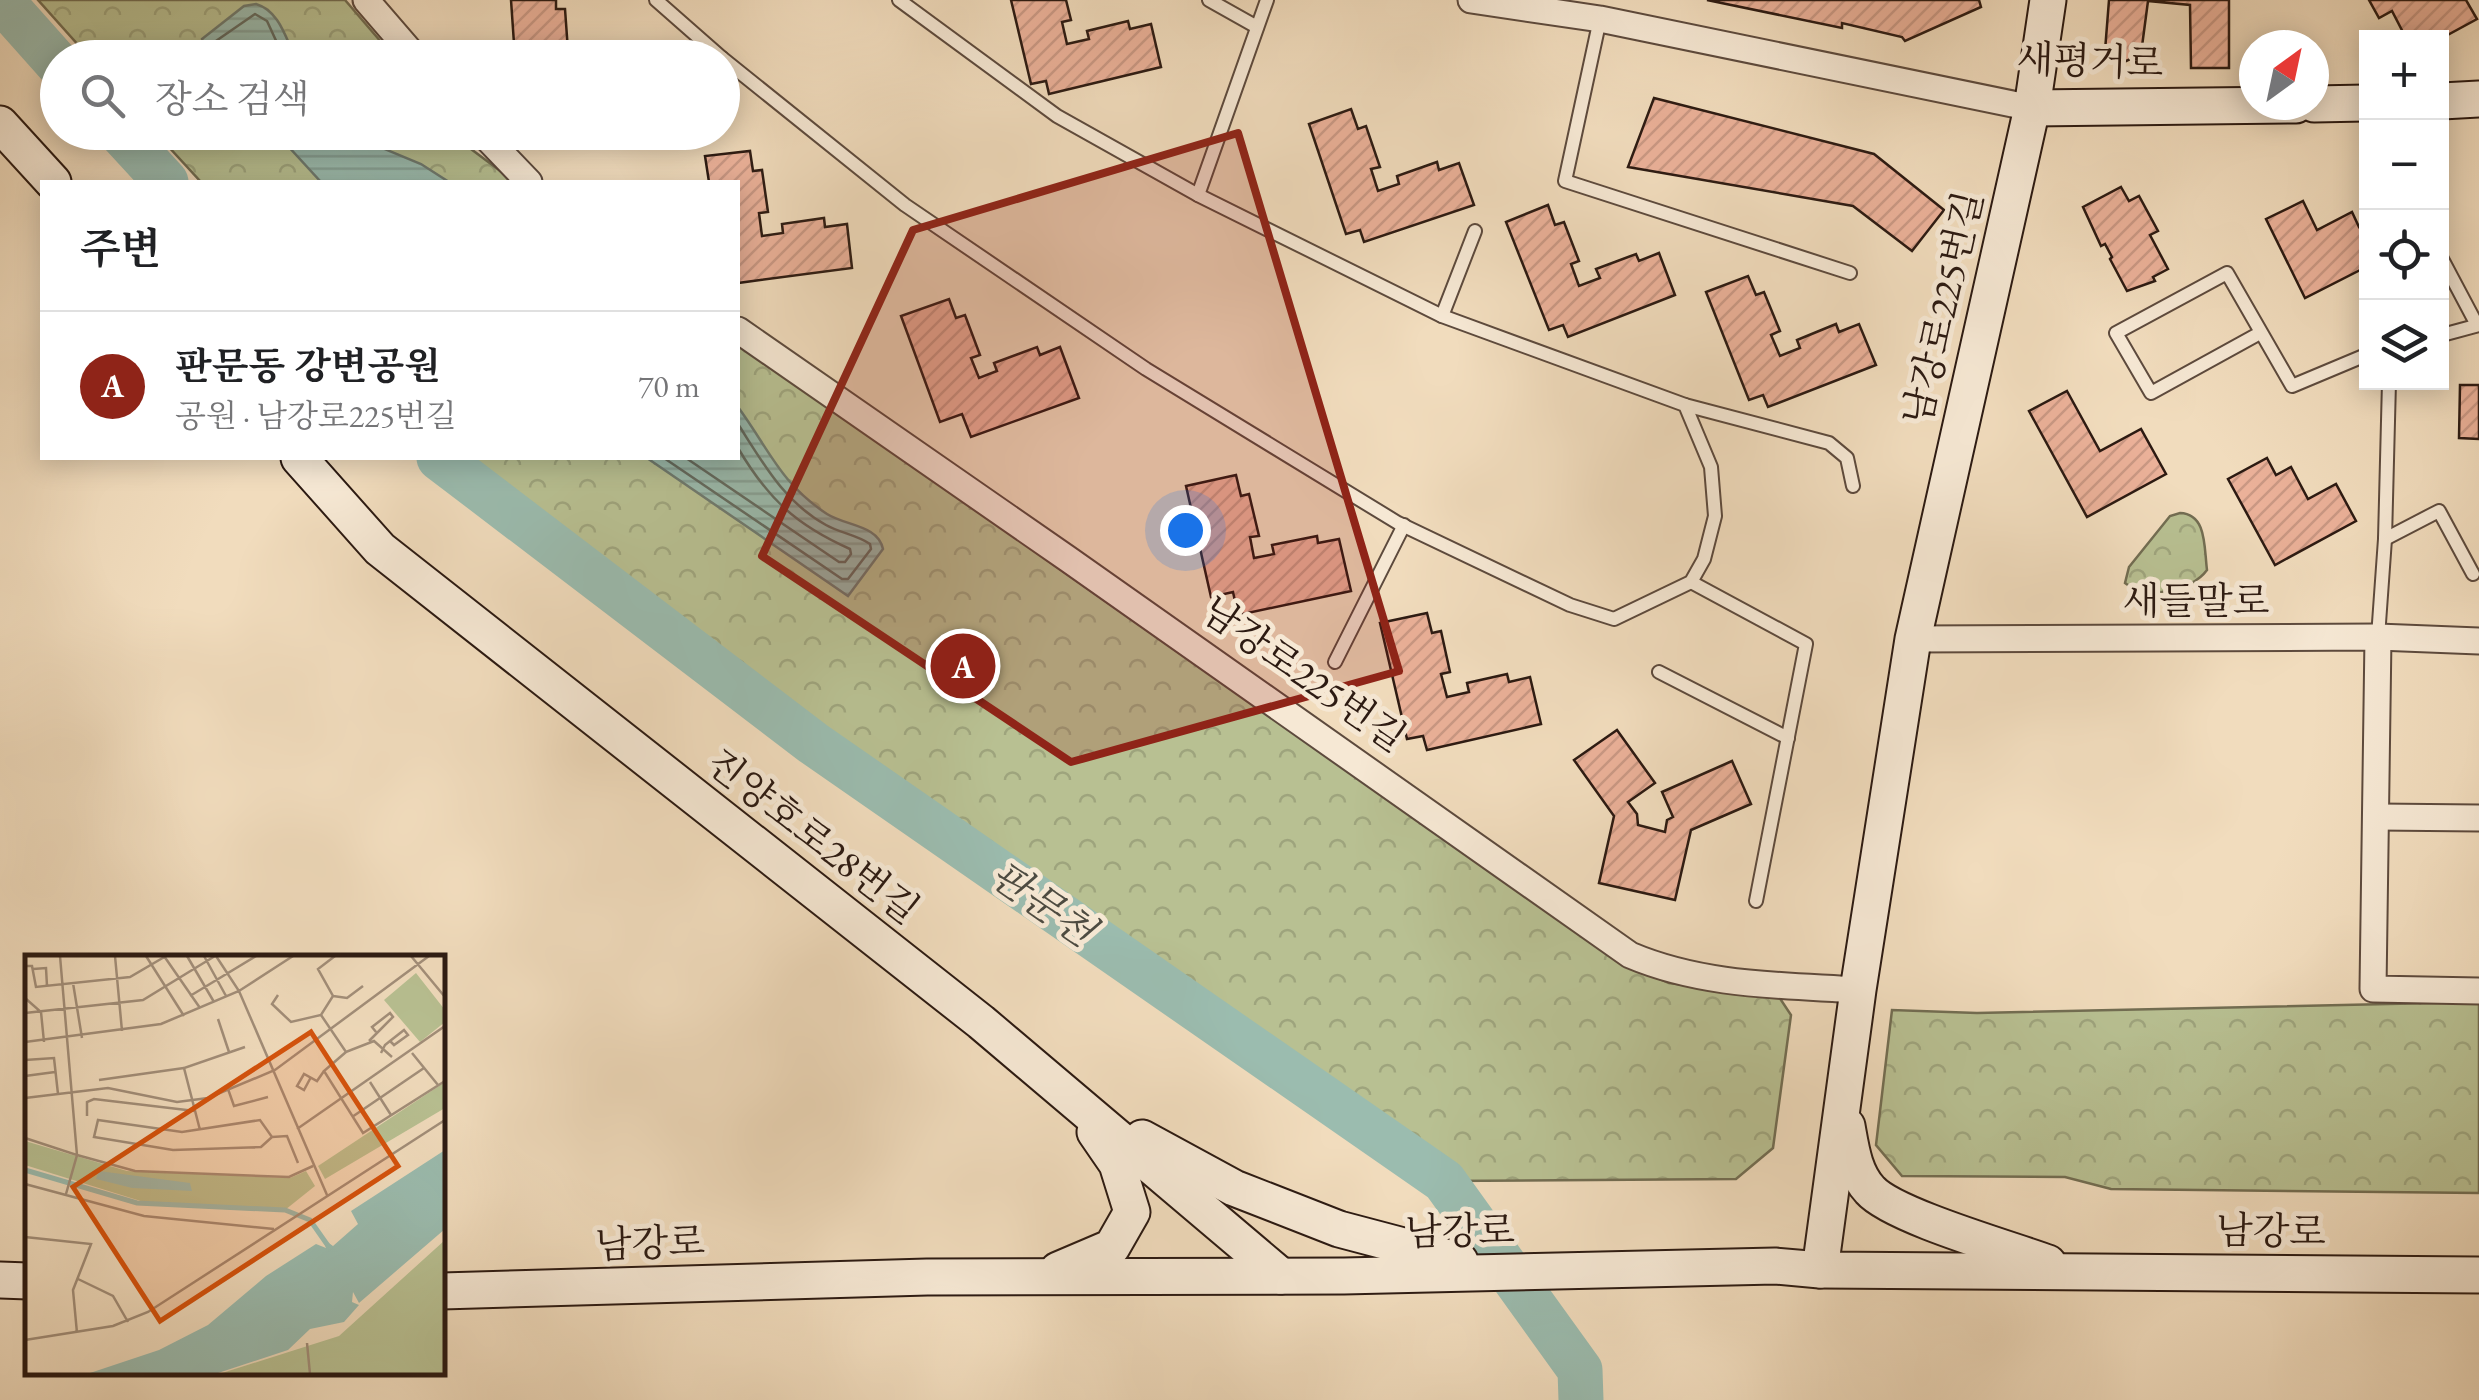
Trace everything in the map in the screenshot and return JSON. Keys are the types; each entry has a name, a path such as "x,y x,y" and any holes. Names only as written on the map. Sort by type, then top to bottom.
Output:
{"street":[{"path":"366,0 400,40"},
{"name":"새평거로","path":"1471,0 1600,20 2032,108 2239,106"},
{"name":"남강로225번길","path":"1820,1270 1858,990 1913,639 2032,108 2048,0"},
{"path":"2449,100 2479,100"},
{"path":"2329,104 2359,103"},
{"path":"0,124 50,180"},
{"path":"498,150 527,180"},
{"name":"남강로225번길","path":"740,331 1630,956 1709,980 1858,990"},
{"name":"진양호로28번길","path":"301,460 380,549 981,1022 1282,1276"},
{"path":"2378,638 2374,990 2479,991"},
{"name":"새들말로","path":"1913,639 2479,641"},
{"path":"2378,817 2479,818"},
{"path":"1842,1100 1853,1160 1869,1190 1893,1207 2072,1272"},
{"path":"1075,1102 1234,1188 1338,1229 1499,1272"},
{"path":"1044,1276 1112,1247 1132,1212 1117,1164 1075,1102"},
{"name":"남강로","path":"445,1291 1044,1276 1344,1276 1775,1266 1820,1270 2479,1276"},
{"path":"0,1280 25,1281"}],"lane":[{"path":"656,0 702,40"},
{"path":"899,0 918,6 1057,116 1198,194 1442,316 1685,405 1829,443 1847,458 1853,486"},
{"path":"1209,0 1257,27"},
{"path":"1198,194 1267,0"},
{"path":"1600,20 1565,181 1850,273"},
{"path":"740,72 921,216 1146,368 1404,525 1570,605 1614,619 1691,582 1704,559 1714,516 1711,467 1685,405"},
{"path":"1442,316 1475,230"},
{"path":"2449,271 2478,325 2449,332"},
{"path":"2260,333 2151,393 2116,333 2228,273 2292,386 2359,357"},
{"path":"2378,638 2385,539 2388,390"},
{"path":"2385,539 2439,510 2472,574"},
{"path":"1335,662 1404,525"},
{"path":"1691,582 1806,644 1756,900"},
{"path":"1659,672 1788,738"}],"highlighted area":[{"path":"1238,133 1399,671 1071,762 762,556 913,230"}],"green space":[{"path":"38,0 345,0 379,40 74,40"},
{"path":"172,150 472,150 512,180 199,180"},
{"path":"740,344 1633,968 1669,983 1779,997 1791,1015 1773,1148 1736,1179 1444,1181 462,475 448,460 740,460"},
{"path":"2180,513 2200,525 2207,570 2190,584 2168,591 2144,591 2125,583 2129,567 2170,516"},
{"path":"2479,1002 2479,1193 2111,1189 2065,1177 1902,1176 1876,1145 1892,1010 1977,1013"}],"water":[{"path":"244,6 264,7 276,18 287,40 202,40"},
{"path":"292,150 387,150 446,180 319,180"},
{"path":"740,410 776,465 798,490 827,514 868,531 880,541 883,549 848,596 650,460 740,460"}],"building":[{"path":"511,0 556,0 556,9 565,9 567,40 514,40"},
{"path":"1011,0 1066,0 1071,20 1062,22 1067,44 1089,39 1087,31 1128,21 1130,29 1151,24 1161,67 1049,94 1046,81 1031,84"},
{"path":"1707,0 1979,0 1981,7 1905,41 1902,37 1842,23 1842,28"},
{"path":"2109,0 2229,0 2229,68 2191,68 2190,5 2148,1 2141,54 2122,63 2105,51"},
{"path":"2369,0 2466,0 2477,19 2449,34 2449,30 2402,30 2392,11 2379,18"},
{"path":"1654,98 1874,154 1944,210 1912,251 1853,206 1628,167"},
{"path":"1351,109 1358,129 1366,126 1380,167 1371,169 1378,191 1399,184 1397,176 1437,162 1439,170 1459,163 1474,205 1364,242 1360,230 1346,234 1309,124"},
{"path":"750,151 753,171 762,170 768,212 759,213 762,236 783,233 782,224 824,218 825,227 847,224 852,268 740,283 740,180 709,180 705,156"},
{"path":"2121,187 2129,201 2139,196 2158,231 2150,235 2168,269 2153,277 2155,281 2127,291 2083,207"},
{"path":"2303,201 2317,230 2352,212 2359,227 2359,271 2305,298 2266,219"},
{"path":"1548,205 1555,225 1564,222 1579,261 1571,264 1579,286 1600,278 1596,269 1636,254 1639,261 1659,253 1675,295 1568,337 1563,325 1549,330 1506,222"},
{"path":"1748,276 1756,295 1764,292 1780,331 1771,335 1780,356 1800,348 1797,340 1836,324 1839,332 1859,324 1876,365 1768,407 1763,395 1749,400 1706,292"},
{"path":"949,299 956,318 965,315 980,355 971,358 979,378 997,371 994,363 1037,347 1040,355 1060,347 1079,398 971,437 962,414 940,422 901,316"},
{"path":"2460,385 2479,385 2479,439 2459,438"},
{"path":"2067,391 2100,451 2141,429 2166,474 2087,517 2029,411"},
{"path":"2267,458 2276,475 2291,467 2308,499 2336,484 2356,521 2275,565 2228,479"},
{"path":"1236,475 1241,496 1249,494 1259,536 1250,537 1254,558 1274,554 1272,545 1317,536 1318,543 1339,539 1351,591 1238,615 1233,592 1211,597 1186,486"},
{"path":"1427,613 1432,633 1441,631 1450,672 1441,674 1447,697 1469,692 1467,683 1507,674 1509,682 1530,677 1541,724 1427,750 1423,736 1407,739 1380,623"},
{"path":"1617,730 1655,783 1628,802 1637,814 1638,825 1665,832 1667,820 1673,817 1662,792 1732,761 1751,804 1691,830 1675,900 1599,883 1614,816 1574,760"}],"waterway":[{"name":"판문천","path":"1,0 40,44"},
{"name":"판문천","path":"137,150 164,180"},
{"name":"판문천","path":"442,460 813,743 1444,1181 1580,1370 1581,1400"}],"place":[{"name":"판문동 강변공원","path":"963,666"}]}
